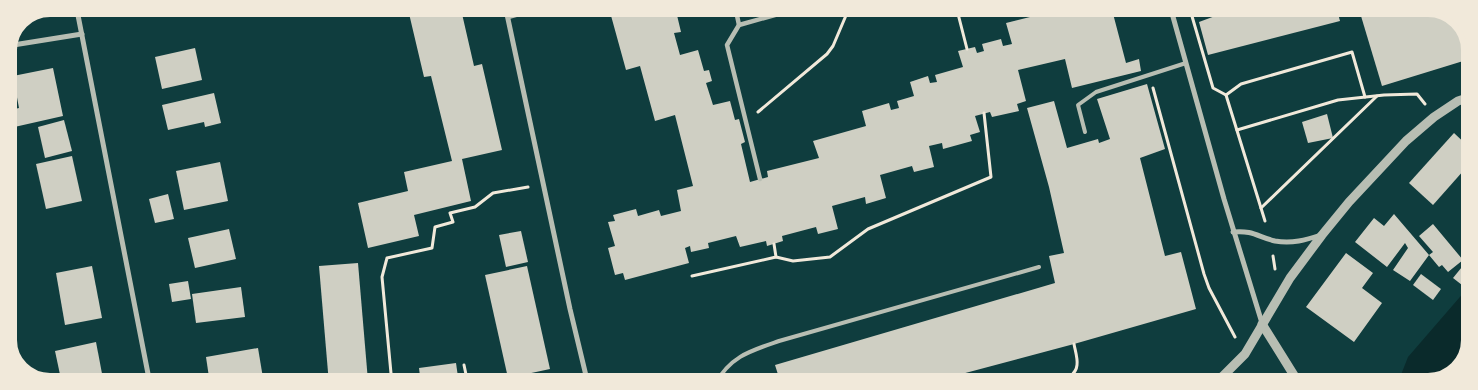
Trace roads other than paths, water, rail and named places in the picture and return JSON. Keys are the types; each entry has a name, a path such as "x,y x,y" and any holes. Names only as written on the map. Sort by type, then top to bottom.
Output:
{"street":[{"path":"78,14 148,376"},
{"path":"507,14 586,376"},
{"path":"508,17 519,14"},
{"path":"737,14 740,25"},
{"path":"760,179 727,45 740,25 779,14"},
{"path":"1172,14 1233,232 1262,324 1294,376"},
{"path":"14,45 82,34"},
{"path":"1224,376 1244,354 1284,288 1322,235 1349,202 1406,141 1434,117 1464,99"},
{"path":"1233,232 1247,231 1271,239 1298,242 1322,235"}],"lane":[{"path":"1085,132 1078,105 1096,92 1186,64"},
{"path":"719,376 742,354 779,341 1039,267"}],"water":[{"path":"1464,292 1463,349 1455,364 1444,373 1433,376 1401,376 1408,357"}]}
